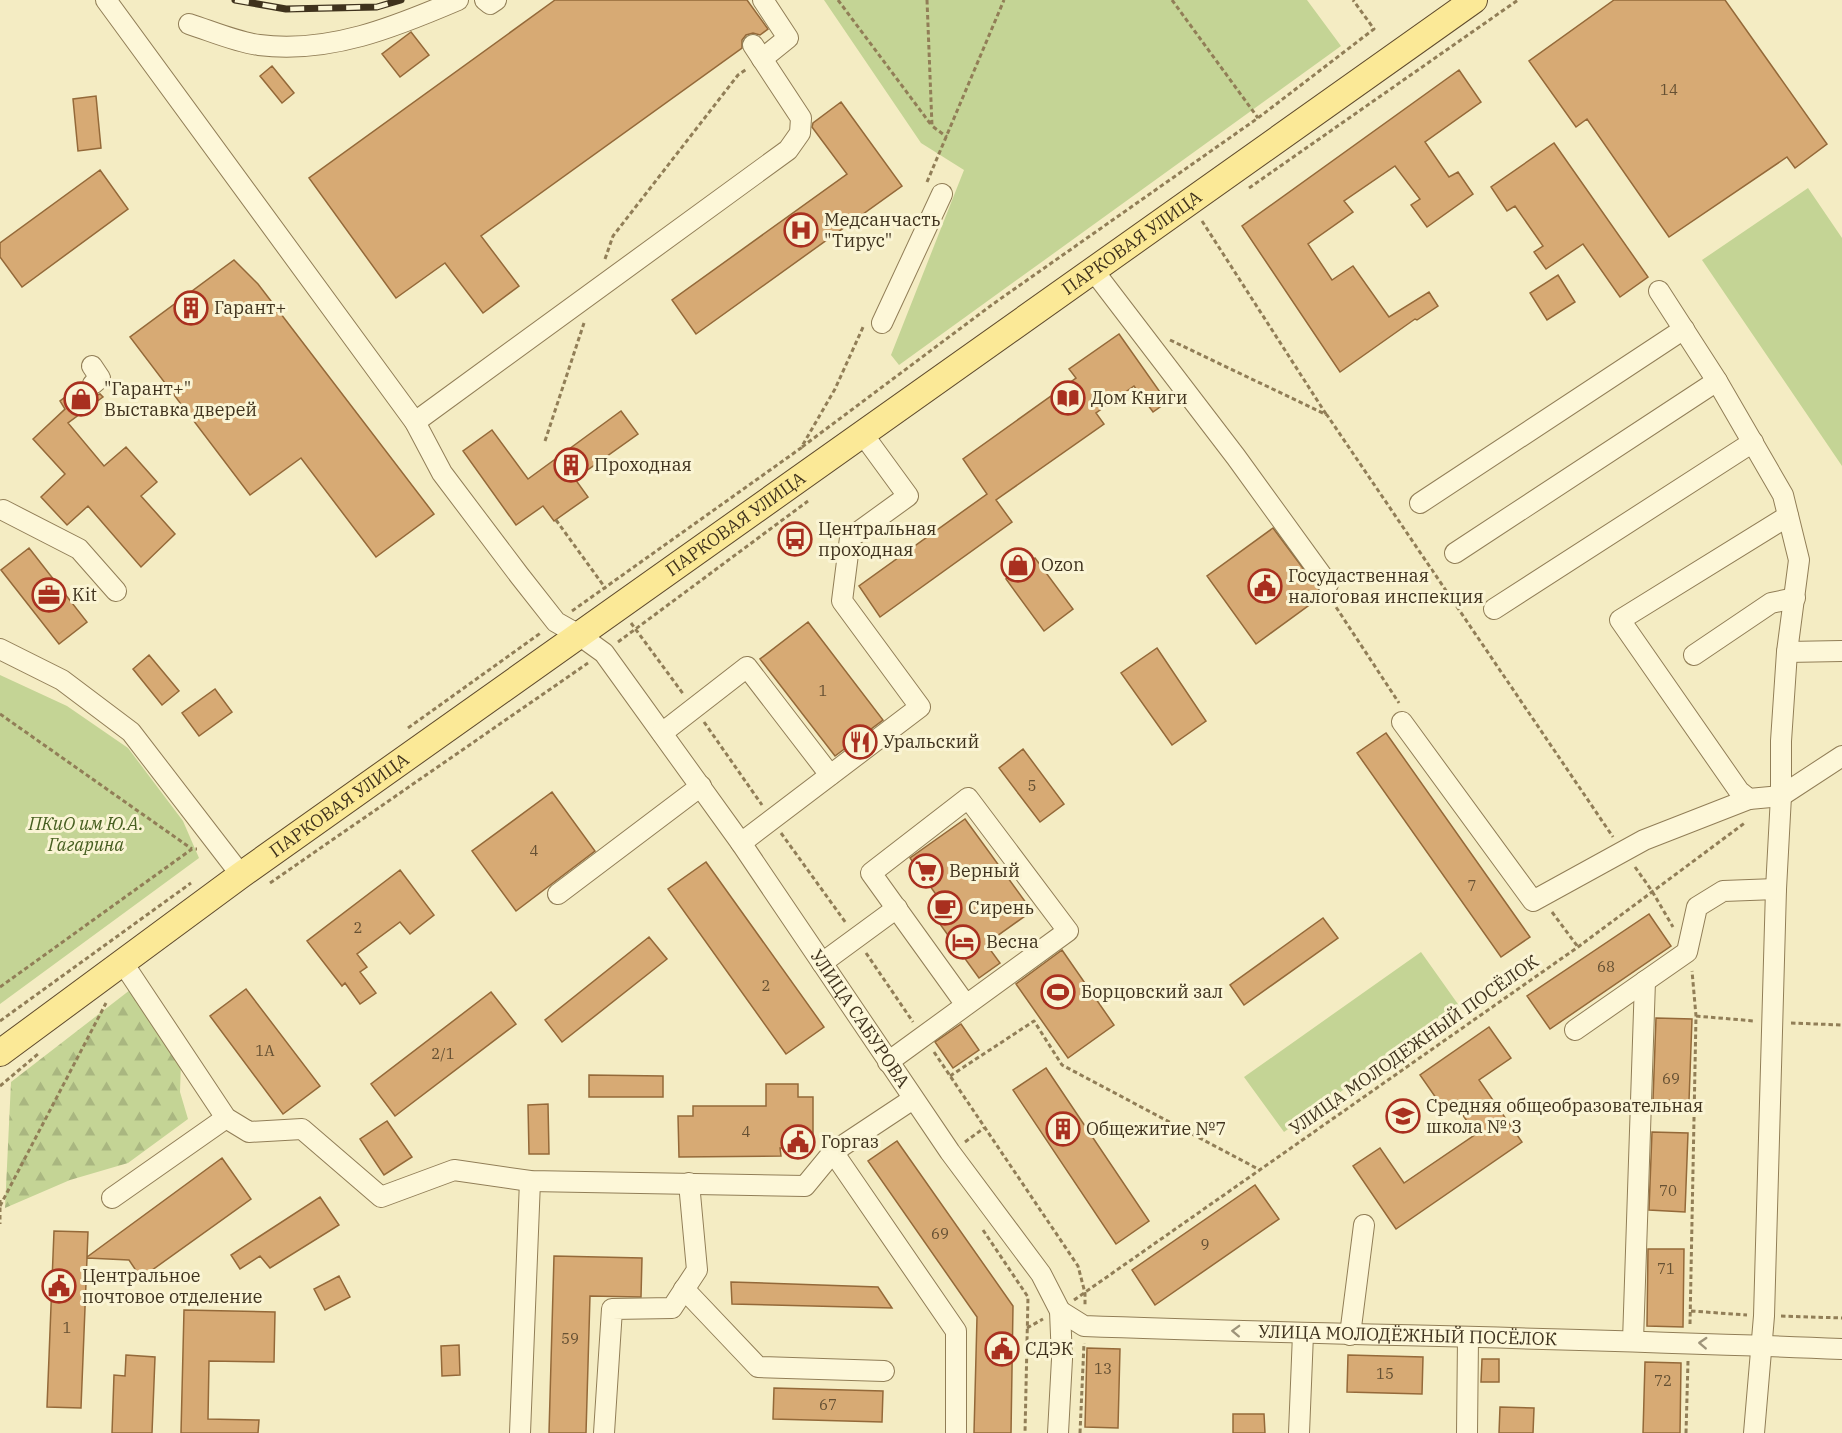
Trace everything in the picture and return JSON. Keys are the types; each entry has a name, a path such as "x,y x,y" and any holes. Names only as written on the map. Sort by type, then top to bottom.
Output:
{"main road":[{"name":"ПАРКОВАЯ УЛИЦА","path":"0,1053 241,875 579,635 612,596 862,433 1474,0"}],"street":[{"path":"106,0 416,422 442,473 556,622"},
{"path":"189,24 258,45 307,47 355,39 458,0"},
{"path":"485,0 490,4 496,0"},
{"path":"416,422 788,150 800,133 801,118 758,52 788,38 763,0"},
{"path":"873,324 934,190"},
{"path":"1093,270 1236,457 1328,591"},
{"path":"1659,291 1717,381 1783,495 1799,560 1787,652 1780,741 1781,796 1762,1346 1754,1433"},
{"path":"1420,503 1684,328"},
{"path":"1455,553 1717,381"},
{"path":"741,843 920,707 842,601 850,538 908,496 862,433"},
{"path":"1494,609 1753,442"},
{"path":"3,510 79,549 116,591"},
{"path":"1751,807 1620,620 1788,516"},
{"path":"1694,655 1771,603 1795,598"},
{"name":"УЛИЦА САБУРОВА","path":"556,622 604,653 741,843 914,1099 1041,1274 1060,1311 1062,1359 1058,1433"},
{"path":"0,649 62,680 131,732 241,875"},
{"path":"1787,652 1842,651"},
{"path":"662,733 747,668 830,776"},
{"path":"1402,715 1533,901 1623,850 1781,796 1842,756"},
{"path":"558,894 701,786"},
{"path":"888,1062 1068,932 968,798 872,873 966,1005"},
{"path":"1575,1030 1687,952 1697,907 1723,891 1776,889"},
{"path":"822,963 897,908"},
{"path":"123,963 226,1118 249,1132 302,1129 381,1197 454,1170 530,1181 805,1186 833,1152 914,1099"},
{"path":"1633,1341 1645,981"},
{"path":"112,1198 226,1118"},
{"path":"833,1152 956,1331 956,1433"},
{"path":"520,1433 530,1181"},
{"path":"604,1433 612,1309 672,1308 697,1270 689,1183"},
{"path":"1350,1335 1364,1225"},
{"path":"684,1289 758,1367 884,1371"},
{"name":"УЛИЦА МОЛОДЁЖНЫЙ ПОСЁЛОК","path":"1060,1311 1084,1326 1303,1334 1689,1342 1842,1349"},
{"path":"1299,1433 1303,1334"},
{"path":"1467,1433 1468,1338"}],"path":[{"path":"838,0 932,126 947,137"},
{"path":"927,0 932,126"},
{"path":"934,190 947,137 1004,0"},
{"path":"1172,0 1258,118"},
{"path":"402,732 556,622 612,596 801,448 993,304 1258,118 1374,29 1353,0"},
{"path":"1240,194 1518,0"},
{"path":"1202,221 1327,415 1652,891 1687,952 1691,963 1696,1016 1689,1342"},
{"path":"801,448 873,324"},
{"path":"1162,336 1327,415"},
{"path":"270,883 604,653 808,501"},
{"path":"556,520 695,709 856,937 1078,1266 1085,1293 1080,1433"},
{"path":"1328,591 1402,715"},
{"path":"0,714 192,849 200,849"},
{"name":"УЛИЦА МОЛОДЕЖНЫЙ ПОСЁЛОК","path":"1060,1311 1578,946 1652,891 1751,807"},
{"path":"0,987 192,849"},
{"path":"0,1021 193,882"},
{"path":"1540,896 1578,946"},
{"path":"0,1206 106,1002"},
{"path":"950,1076 1034,1021 1062,1065 1260,1170"},
{"path":"0,1086 43,1050"},
{"path":"0,1200 0,1224"},
{"path":"982,1229 1028,1296 1025,1433"}],"green space":[{"path":"824,0 1307,0 1341,46 899,365 891,355 964,170 921,143"},
{"path":"1808,188 1842,238 1842,466 1702,260"},
{"name":"ПКиО им Ю.А. Гагарина","path":"0,675 67,706 128,748 183,821 199,858 0,1004"},
{"path":"1421,952 1460,1007 1284,1132 1244,1077"},
{"path":"130,990 181,1062 180,1092 188,1119 128,1163 70,1180 5,1208 11,1082"}],"building":[{"path":"555,0 747,0 768,29 760,35 753,33 746,35 742,40 742,48 481,236 519,286 483,313 445,263 396,298 309,178"},
{"path":"1614,0 1725,0 1827,144 1795,168 1787,157 1669,237 1587,119 1576,127 1529,61"},
{"path":"411,32 429,55 400,77 382,54"},
{"path":"272,66 294,93 282,103 260,76"},
{"path":"1459,70 1481,102 1425,142 1449,177 1458,172 1473,194 1427,227 1411,205 1420,199 1395,166 1344,201 1353,212 1308,244 1332,280 1353,266 1389,317 1429,292 1438,306 1417,320 1415,319 1340,372 1242,226"},
{"path":"96,96 101,148 78,151 73,99"},
{"path":"841,102 902,186 696,334 672,300 847,174 812,127 813,123"},
{"path":"1554,143 1648,277 1620,297 1583,244 1546,269 1534,252 1543,246 1515,206 1507,211 1491,187"},
{"path":"100,170 128,209 22,287 0,257 0,243"},
{"path":"234,260 258,284 434,514 376,557 301,458 250,495 130,337"},
{"path":"1558,275 1575,302 1547,320 1530,293"},
{"path":"1119,334 1167,402 1153,412 1134,386 1096,413 1104,424 996,500 1012,522 880,617 859,586 987,494 963,459 1076,378 1069,369"},
{"path":"81,385 88,395 100,394 103,397 68,423 104,466 126,447 157,482 141,496 175,534 141,567 88,506 67,525 41,497 65,474 33,439 65,409 60,401"},
{"name":"Проходная","path":"621,411 638,434 575,479 588,497 554,521 543,506 516,525 463,451 492,430 528,479"},
{"name":"Госудаственная налоговая инспекция","path":"1273,528 1323,595 1256,644 1207,576"},
{"path":"29,548 87,622 59,644 1,570"},
{"path":"1035,558 1073,609 1044,631 1006,579"},
{"path":"808,622 883,720 835,756 760,659"},
{"path":"1157,648 1206,721 1172,745 1121,673"},
{"path":"149,655 179,691 162,705 133,669"},
{"path":"215,689 232,712 199,736 182,713"},
{"path":"1386,733 1530,937 1501,957 1357,753"},
{"path":"1023,749 1064,804 1040,822 999,768"},
{"path":"552,792 595,851 516,911 472,851"},
{"path":"965,819 1032,911 986,944 1000,963 979,978 929,909 940,900 910,858"},
{"path":"706,862 824,1027 786,1054 668,889"},
{"path":"400,870 434,915 410,934 400,922 357,954 367,967 360,972 376,993 360,1004 345,983 342,986 307,941"},
{"path":"1649,914 1671,946 1550,1029 1527,996"},
{"path":"1323,918 1338,938 1244,1005 1230,985"},
{"path":"649,937 667,959 562,1042 545,1020"},
{"path":"1062,950 1114,1025 1068,1058 1016,984"},
{"path":"246,989 320,1086 283,1114 210,1016"},
{"path":"491,992 516,1024 395,1116 371,1084"},
{"path":"1656,1018 1692,1019 1689,1101 1653,1100"},
{"path":"961,1024 979,1050 953,1068 935,1042"},
{"path":"1489,1027 1511,1058 1479,1080 1522,1142 1396,1229 1353,1166 1380,1148 1404,1183 1476,1134 1453,1101 1443,1108 1420,1075"},
{"name":"Общежитие №7","path":"1046,1068 1149,1221 1116,1244 1013,1090"},
{"path":"589,1075 663,1076 663,1097 589,1097"},
{"path":"766,1084 798,1084 798,1097 813,1097 813,1148 780,1148 781,1156 679,1157 678,1116 693,1116 693,1106 766,1106"},
{"path":"548,1104 549,1154 529,1154 528,1105"},
{"path":"387,1121 412,1157 384,1175 360,1139"},
{"path":"1652,1132 1688,1133 1685,1212 1649,1210"},
{"path":"897,1141 1013,1306 1011,1433 974,1433 977,1317 868,1161"},
{"path":"222,1158 251,1199 141,1278 129,1260 87,1258 81,1408 47,1407 54,1231 88,1232 87,1257"},
{"path":"1255,1185 1279,1219 1155,1305 1132,1270"},
{"path":"320,1197 339,1225 270,1268 260,1256 240,1269 231,1255"},
{"path":"1648,1249 1684,1249 1683,1327 1647,1326"},
{"path":"554,1256 642,1258 641,1297 590,1296 586,1433 549,1433"},
{"path":"339,1276 350,1297 325,1310 314,1289"},
{"path":"731,1282 878,1287 892,1308 732,1304"},
{"path":"184,1310 275,1312 274,1362 209,1361 208,1419 259,1420 258,1433 181,1433"},
{"path":"459,1345 460,1375 442,1376 441,1346"},
{"path":"1087,1348 1120,1349 1118,1428 1085,1427"},
{"path":"126,1355 155,1357 152,1433 112,1433 114,1375 125,1376"},
{"path":"1348,1355 1423,1357 1422,1394 1347,1392"},
{"path":"1482,1359 1499,1359 1499,1382 1481,1382"},
{"path":"1645,1362 1681,1363 1680,1433 1643,1433"},
{"path":"774,1388 883,1391 882,1422 773,1419"},
{"path":"1500,1407 1534,1408 1533,1433 1499,1433"},
{"path":"1233,1414 1264,1414 1265,1433 1233,1433"}],"railway":[{"path":"235,0 286,9 377,7 401,0"}],"place":[{"name":"Медсанчасть \"Тирус\"","path":"801,230"},
{"name":"Гарант+","path":"191,308"},
{"name":"Дом Книги","path":"1068,398"},
{"name":"\"Гарант+\" Выставка дверей","path":"81,399"},
{"name":"Проходная","path":"571,465"},
{"name":"Центральная проходная","path":"795,539"},
{"name":"Ozon","path":"1018,565"},
{"name":"Госудаственная налоговая инспекция","path":"1265,586"},
{"name":"Kit","path":"49,595"},
{"name":"Уральский","path":"860,742"},
{"name":"Верный","path":"926,871"},
{"name":"Сирень","path":"945,908"},
{"name":"Весна","path":"963,942"},
{"name":"Борцовский зал","path":"1058,992"},
{"name":"Средняя общеобразовательная школа № 3","path":"1403,1116"},
{"name":"Общежитие №7","path":"1063,1129"},
{"name":"Горгаз","path":"798,1142"},
{"name":"Центральное почтовое отделение","path":"59,1286"},
{"name":"СДЭК","path":"1002,1349"}]}
